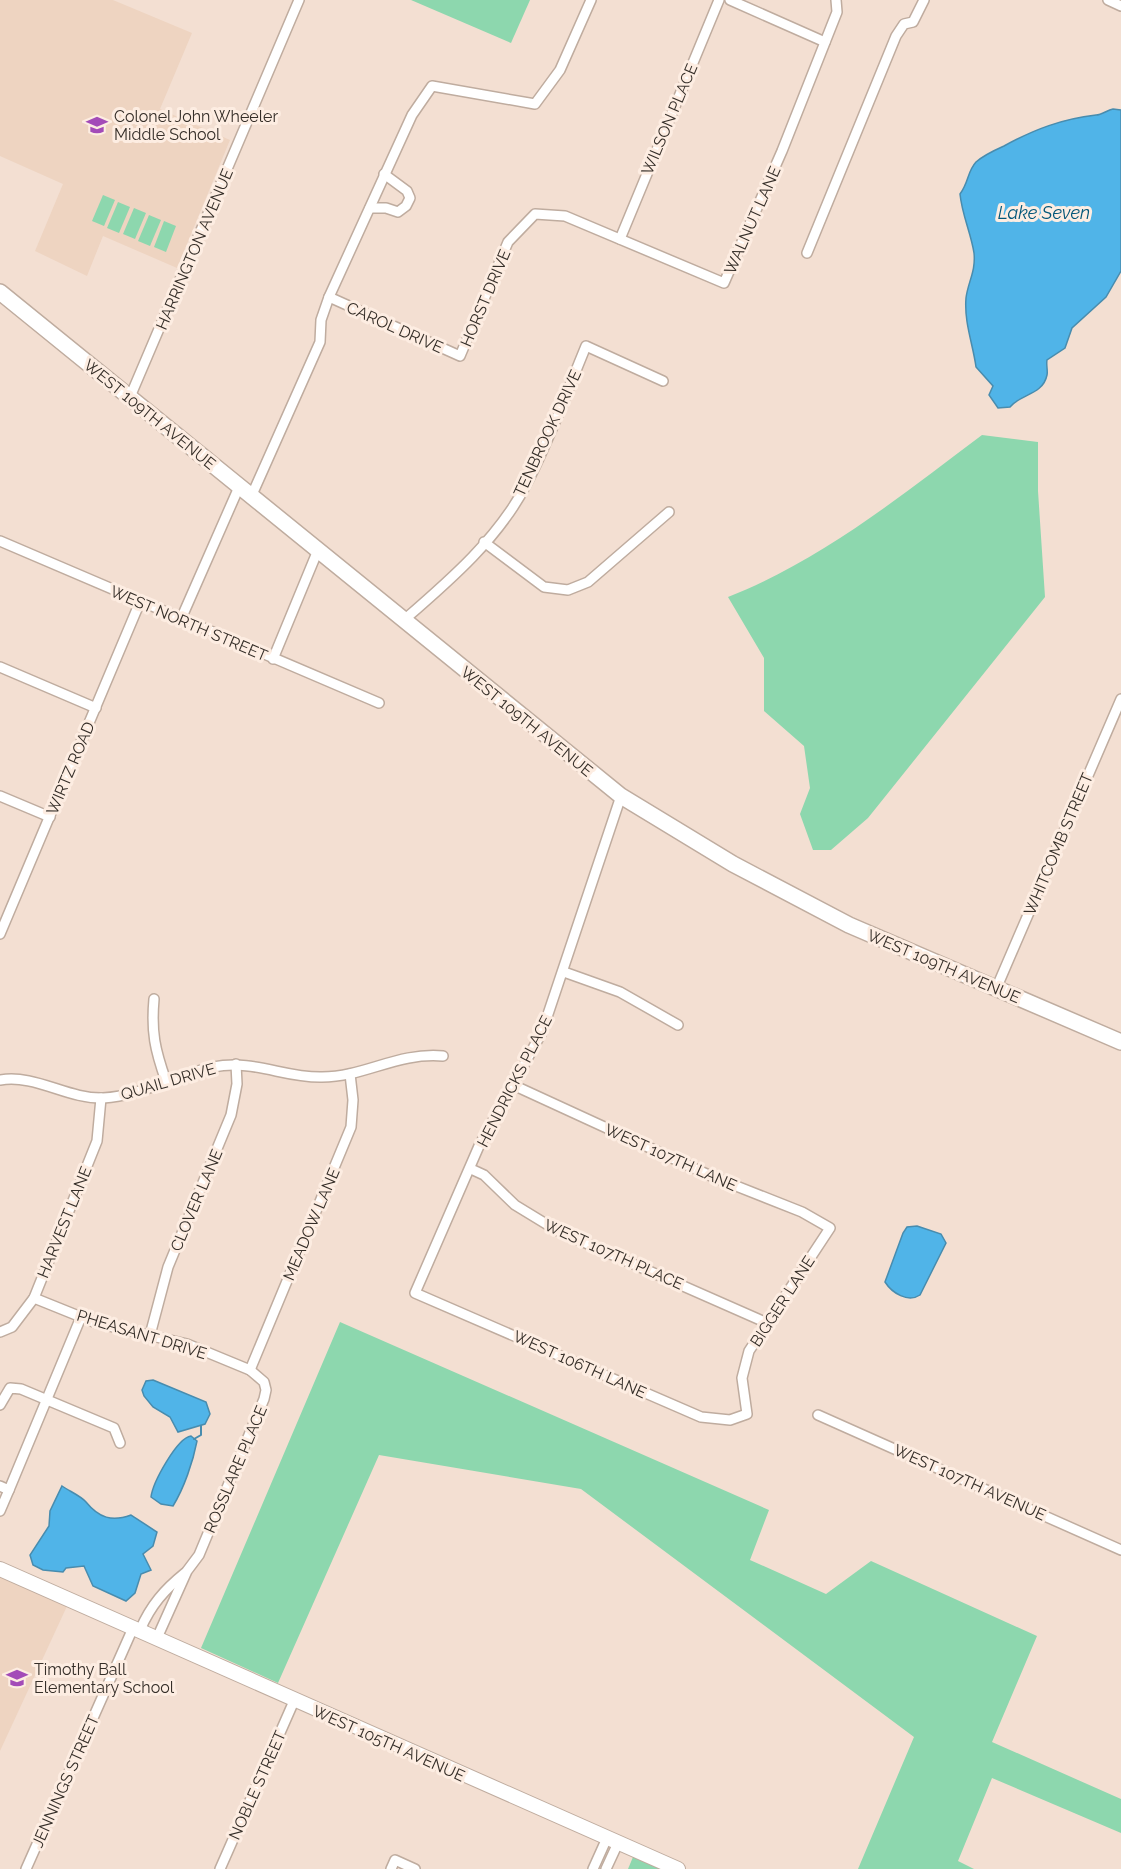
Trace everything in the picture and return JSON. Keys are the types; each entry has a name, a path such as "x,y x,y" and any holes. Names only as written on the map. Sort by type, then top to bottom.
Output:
{"main road":[{"name":"WEST 109TH AVENUE","path":"0,292 621,796 790,896 849,925 1121,1042"}],"street":[{"name":"HARRINGTON AVENUE","path":"130,397 299,0"},
{"path":"251,497 320,342 321,320 329,297 412,116 432,86 535,104 560,70 591,0"},
{"name":"WILSON PLACE","path":"620,238 719,0"},
{"path":"730,0 825,42"},
{"name":"WALNUT LANE","path":"535,214 565,216 724,283 782,151 837,12 836,0"},
{"path":"807,253 896,36 904,24 913,22 924,0"},
{"path":"1108,0 1121,6"},
{"path":"370,208 386,208 398,212 406,206 410,198 407,191 384,174"},
{"name":"HORST DRIVE","path":"460,356 508,242 535,214"},
{"name":"CAROL DRIVE","path":"329,297 460,356"},
{"name":"TENBROOK DRIVE","path":"404,620 458,573 504,519 526,486 586,346 663,381"},
{"path":"181,619 239,487"},
{"path":"484,542 544,587 568,590 588,582 669,512"},
{"name":"WEST NORTH STREET","path":"0,541 380,703"},
{"path":"273,659 318,550"},
{"name":"WIRTZ ROAD","path":"0,934 140,602"},
{"path":"0,668 96,708"},
{"name":"WHITCOMB STREET","path":"996,988 1121,699"},
{"path":"0,796 50,817"},
{"name":"HENDRICKS PLACE","path":"415,1293 471,1169 479,1146 542,1032 564,972 621,796"},
{"path":"564,972 620,992 660,1012 678,1025"},
{"path":"154,999 152,1023 154,1048 166,1081"},
{"name":"QUAIL DRIVE","path":"0,1080 24,1079 101,1098 120,1096 214,1067 236,1064 321,1077 350,1074 421,1054 443,1056"},
{"name":"CLOVER LANE","path":"150,1335 168,1267 231,1115 237,1084 236,1064"},
{"name":"MEADOW LANE","path":"250,1370 351,1127 353,1100 350,1074"},
{"name":"WEST 107TH LANE","path":"513,1085 711,1176 802,1212 830,1228"},
{"name":"HARVEST LANE","path":"0,1332 12,1327 34,1298 98,1140 101,1098"},
{"name":"WEST 107TH PLACE","path":"471,1169 484,1175 515,1205 556,1230 767,1323"},
{"name":"BIGGER LANE","path":"747,1414 742,1378 749,1351 830,1228"},
{"name":"WEST 106TH LANE","path":"415,1293 701,1417 730,1420 747,1414"},
{"name":"PHEASANT DRIVE","path":"34,1298 81,1317 187,1344 250,1370"},
{"path":"0,1511 5,1488 81,1317"},
{"name":"ROSSLARE PLACE","path":"157,1638 187,1571 198,1555 264,1399 266,1390 264,1382 250,1370"},
{"path":"0,1405 6,1391 15,1387 114,1428 120,1443"},
{"name":"WEST 107TH AVENUE","path":"818,1414 1121,1550"},
{"name":"WEST 105TH AVENUE","path":"0,1569 678,1869"},
{"name":"ROSSLARE PLACE","path":"136,1629 166,1588 187,1571"},
{"name":"JENNINGS STREET","path":"26,1869 136,1629"},
{"name":"NOBLE STREET","path":"220,1869 294,1701"},
{"path":"593,1869 612,1840"},
{"path":"606,1869 612,1840"},
{"path":"391,1869 395,1860 415,1869"}],"shaded area":[{"name":"Colonel John Wheeler Middle School","path":"0,0 113,0 192,33 160,109 230,140 177,268 103,236 87,276 35,251 63,184 0,156"},
{"name":"Timothy Ball Elementary School","path":"0,1575 68,1604 0,1751"}],"green space":[{"path":"411,0 530,0 511,43"},
{"path":"103,195 115,200 104,226 92,221"},
{"path":"118,202 130,207 119,233 107,228"},
{"path":"134,208 146,213 135,239 123,234"},
{"path":"149,215 161,220 150,246 138,241"},
{"path":"164,221 176,226 166,252 154,247"},
{"path":"982,435 1038,442 1038,491 1045,597 868,818 831,850 813,850 800,814 810,788 804,746 764,711 764,658 728,597 763,582 829,545 891,503"},
{"path":"340,1322 769,1510 750,1560 826,1594 871,1561 1037,1636 992,1742 1121,1799 1121,1833 992,1778 958,1861 974,1869 858,1869 914,1737 581,1489 379,1455 278,1683 201,1648"},
{"path":"633,1857 661,1869 628,1869"}],"water":[{"name":"Lake Seven","path":"1113,109 1121,110 1121,271 1106,297 1072,328 1065,348 1047,360 1047,375 1041,387 1010,407 998,408 989,395 993,386 976,367 967,325 966,298 974,265 974,253 960,194 969,173 979,159 1049,126 1098,115"},
{"path":"917,1226 941,1234 946,1243 920,1295 910,1298 896,1293 885,1282 903,1233 907,1227"},
{"path":"153,1380 206,1402 210,1414 205,1424 178,1432 170,1417 153,1407 144,1396 142,1390 146,1381"},
{"path":"191,1436 197,1441 191,1466 181,1491 173,1506 161,1504 151,1497 156,1481 179,1444"},
{"path":"62,1486 101,1515 118,1518 131,1515 157,1532 153,1546 143,1554 151,1570 141,1574 135,1593 126,1601 93,1586 84,1566 66,1568 63,1572 43,1570 33,1565 30,1555 49,1526 50,1511"}],"waterway":[{"path":"194,1439 201,1435 201,1426"}],"place":[{"name":"Colonel John Wheeler Middle School","path":"97,125"},
{"name":"Timothy Ball Elementary School","path":"17,1678"}]}
